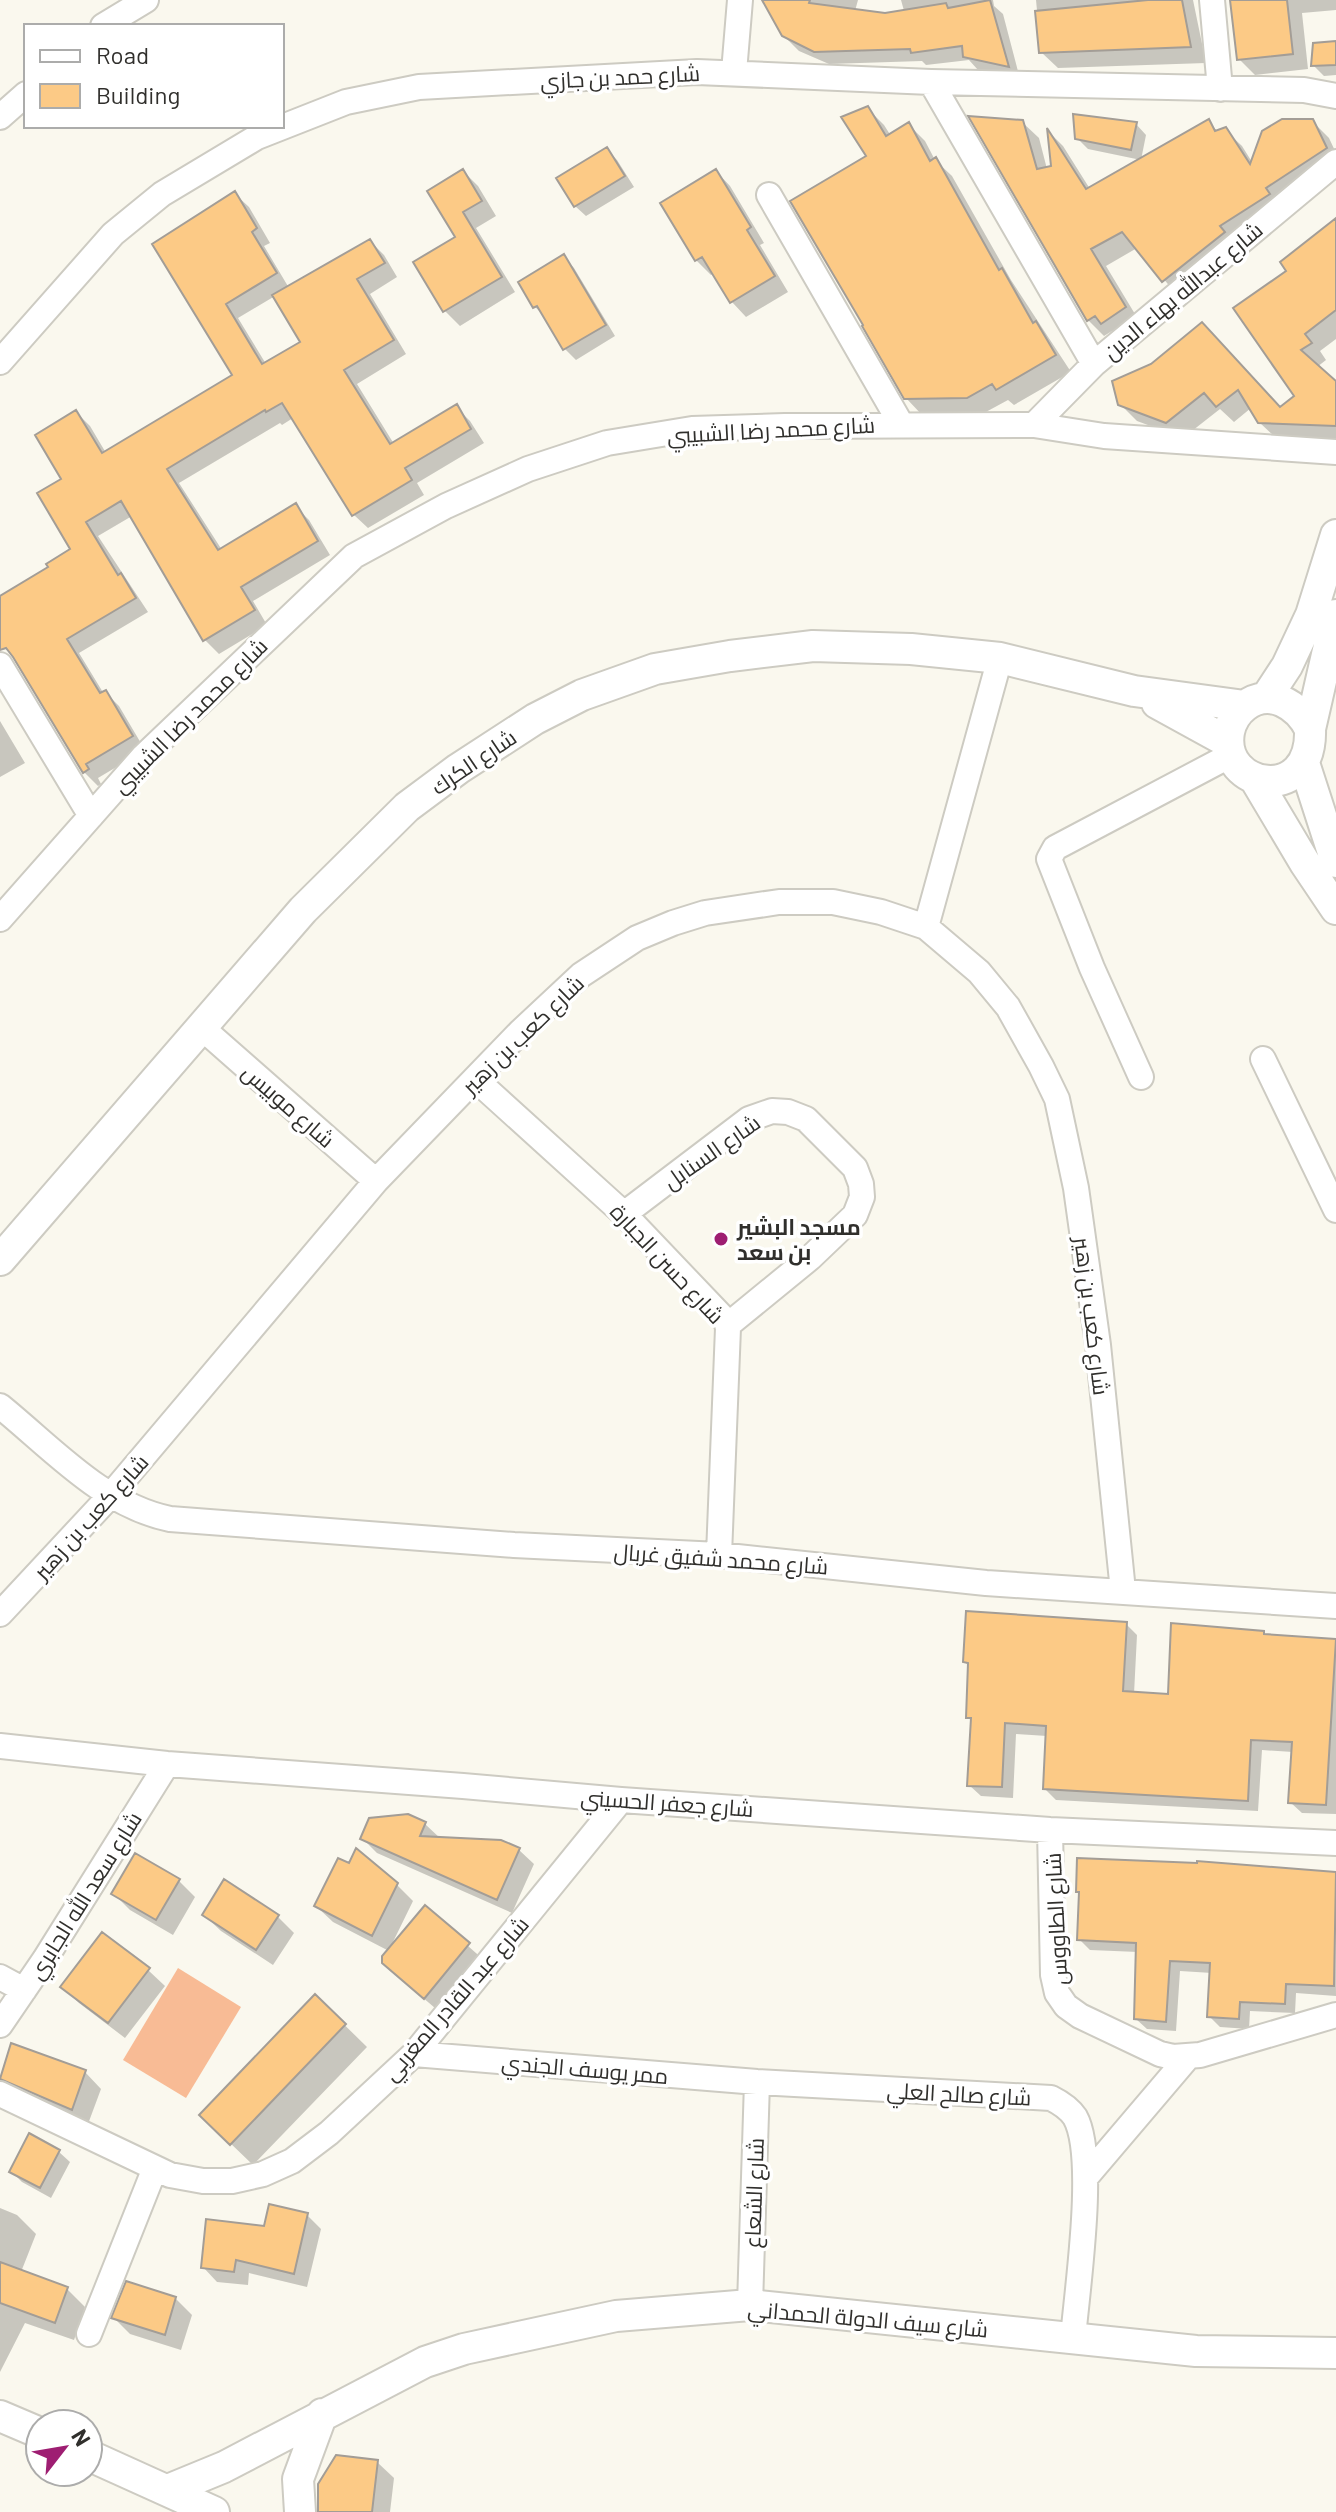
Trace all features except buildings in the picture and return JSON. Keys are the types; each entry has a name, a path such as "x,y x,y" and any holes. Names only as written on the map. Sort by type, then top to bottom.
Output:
{"street":[{"path":"106,24 146,0"},
{"path":"734,72 740,0"},
{"path":"1212,0 1220,89"},
{"name":"شارع حمد بن جازي","path":"284,126 346,102 419,87 734,72 931,82 1304,90 1336,96"},
{"path":"931,82 1094,364"},
{"path":"0,117 24,96"},
{"name":"شارع حمد بن جازي","path":"0,362 113,234 162,194 197,171 257,137 280,128"},
{"name":"شارع عبدالله بهاء الدين","path":"1034,425 1094,364 1336,162"},
{"path":"769,195 901,424"},
{"name":"شارع محمد رضا الشبيبي","path":"0,919 143,757 354,556 446,506 528,469 607,443 692,429 901,424 1034,425 1104,436 1336,452"},
{"path":"1336,535 1311,615 1287,666 1255,702 1235,716 1229,729 1229,749 1241,770 1255,779 1336,909"},
{"path":"1255,779 1282,780 1304,763 1310,747 1310,729 1336,615"},
{"name":"شارع الكرك","path":"0,1260 303,910 407,807 458,769 535,719 582,695 655,669 813,646 911,649 1000,658 1134,691 1255,702"},
{"path":"926,927 1000,658"},
{"path":"0,665 91,816"},
{"name":"شارع الكرك","path":"1134,691 1229,749"},
{"path":"1255,702 1280,699 1304,716 1310,729"},
{"path":"1141,1077 1092,968 1049,859 1055,848 1229,749"},
{"path":"1304,763 1336,862"},
{"name":"شارع كعب بن زهير","path":"0,1614 110,1496 376,1181 520,1032 581,975 637,938 673,923 705,913 779,902 833,902 881,912 926,927 979,972 1008,1007 1057,1099 1076,1188 1098,1345 1123,1591"},
{"name":"شارع موبيس","path":"202,1028 376,1181"},
{"path":"1263,1059 1336,1210"},
{"name":"شارع حسن الجبارة","path":"475,1079 624,1214 728,1325 719,1555"},
{"name":"شارع السنابل","path":"624,1214 760,1113 788,1112 806,1119 855,1168 862,1197 855,1215 810,1258 728,1325"},
{"name":"شارع محمد شفيق غربال","path":"0,1406 110,1496 142,1511 170,1519 514,1545 719,1555 986,1583 1336,1606"},
{"name":"شارع جعفر الحسيني","path":"0,1746 167,1764 621,1800 1050,1830 1336,1843"},
{"name":"شارع سعد الله الجابري","path":"0,2025 167,1764"},
{"name":"شارع عبد القادر المغربي","path":"0,2094 170,2175 203,2181 232,2181 263,2174 292,2161 329,2133 414,2054 621,1800"},
{"name":"شارع الطاووس","path":"1050,1830 1053,1975 1057,1993 1066,2006 1080,2016 1160,2054 1188,2057 1336,2015"},
{"path":"0,1977 24,1990"},
{"name":"ممر يوسف الجندي","path":"414,2054 757,2082"},
{"path":"1086,2177 1188,2057"},
{"name":"شارع صالح العلي","path":"757,2082 1051,2098 1064,2105 1077,2123 1086,2177 1073,2338"},
{"name":"شارع الشعاع","path":"750,2305 757,2082"},
{"path":"89,2334 155,2168"},
{"name":"شارع سيف الدولة الحمداني","path":"168,2490 224,2467 425,2362 464,2349 616,2316 750,2305 1196,2351 1336,2353"},
{"path":"300,2512 298,2479 322,2414"},
{"path":"0,2416 24,2426"},
{"path":"104,2462 214,2512"}],"shaded area":[{"path":"178,1968 241,2007 186,2098 123,2060"}],"place":[{"name":"مسجد البشير بن سعد","path":"721,1239"}]}
